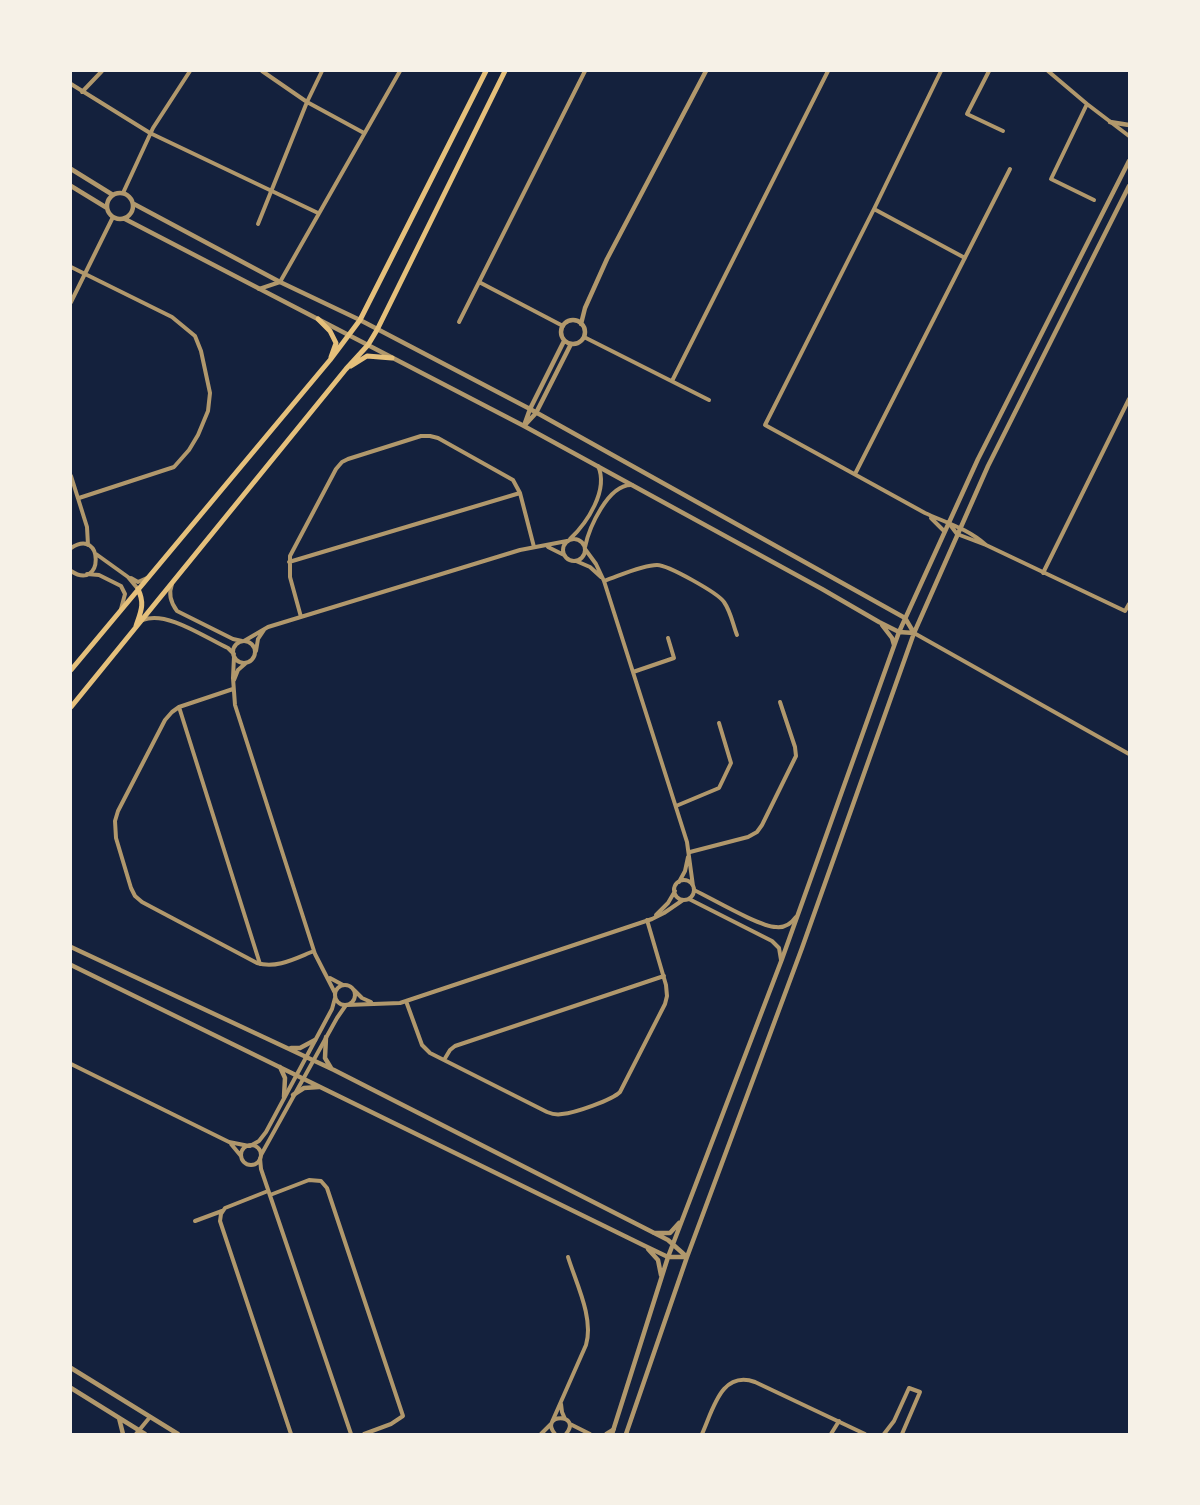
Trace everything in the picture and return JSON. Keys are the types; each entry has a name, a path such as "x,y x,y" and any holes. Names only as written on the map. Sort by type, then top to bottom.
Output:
{"main road":[{"path":"71,670 350,336 360,320 486,71"},
{"path":"71,707 346,369 368,345 505,71"},
{"path":"318,320 330,331 336,343 330,360"},
{"path":"346,369 367,356 392,358"},
{"path":"135,629 142,608 142,599 138,589"}],"street":[{"path":"82,92 102,71"},
{"path":"123,193 150,133 190,71"},
{"path":"262,71 307,102 364,133"},
{"path":"258,224 307,102 322,71"},
{"path":"259,289 280,282 400,71"},
{"path":"459,322 585,71"},
{"path":"582,324 585,308 607,259 706,71"},
{"path":"672,381 828,71"},
{"path":"942,71 765,425 925,513 960,527 986,545"},
{"path":"989,71 968,114 1003,132"},
{"path":"1048,71 1129,136"},
{"path":"71,84 150,133 318,213"},
{"path":"1087,104 1051,178 1094,200"},
{"path":"1110,122 1129,125"},
{"path":"606,1434 613,1431 668,1257 780,962 899,632 982,451 1129,161"},
{"path":"71,169 113,195"},
{"path":"855,474 1010,169"},
{"path":"71,186 107,208 113,217 121,220 132,213 134,204"},
{"path":"626,1434 687,1257 802,948 914,633 988,466 1129,186"},
{"path":"107,208 108,200 113,195 123,193 130,197 134,204 280,282 360,320 536,413 905,618 914,633"},
{"path":"874,209 965,258"},
{"path":"71,302 113,217"},
{"path":"125,218 524,426 879,622 899,632 914,633 1129,754"},
{"path":"71,267 172,317 195,336 201,351 210,393 208,411 198,435 189,450 174,466 79,498"},
{"path":"480,282 563,326"},
{"path":"575,320 585,308"},
{"path":"575,320 582,324 585,330 584,337 579,343 571,344 564,341 561,334 563,326 568,321 575,320"},
{"path":"584,337 709,400"},
{"path":"524,426 564,341"},
{"path":"524,426 536,413 571,344"},
{"path":"1043,573 1129,399"},
{"path":"301,617 290,577 289,562 292,550 340,464 348,459 422,436 438,438 508,477 520,493 534,547"},
{"path":"566,556 563,549 586,520 599,495 602,481 598,466"},
{"path":"71,476 87,527 88,545 96,554 128,577 138,582 147,578"},
{"path":"575,560 582,557 589,532 606,500 622,487 632,485"},
{"path":"289,562 520,493"},
{"path":"925,513 944,531"},
{"path":"948,522 957,534 986,545 1125,611 1129,604"},
{"path":"689,899 693,894 690,852 604,581 598,567 580,540 575,538 534,547 268,627 235,646 233,688 235,705 318,963 340,1004 391,1004 406,1001 653,918 683,900 689,899 772,941 780,951 780,962"},
{"path":"71,548 78,544 88,545"},
{"path":"543,546 554,549 570,560 575,560 590,567 604,581"},
{"path":"87,574 92,572 97,563 96,554"},
{"path":"604,581 649,566 660,565 669,568 720,597 727,608 737,635"},
{"path":"73,574 99,575 121,586 124,594 121,610"},
{"path":"128,577 138,589"},
{"path":"172,584 170,596 172,604 177,611 233,639 253,645 255,653"},
{"path":"139,623 154,617 168,619 228,648 240,662 247,663"},
{"path":"879,622 887,630 894,645"},
{"path":"233,688 238,670 252,659 259,637 268,627"},
{"path":"633,672 674,658 668,638"},
{"path":"233,688 179,707 165,720 116,816 115,836 129,882 134,894 142,902 260,964 277,964 314,951"},
{"path":"690,852 750,836 757,832 762,825 796,756 795,745 780,702"},
{"path":"179,707 260,964"},
{"path":"676,806 719,788 731,763 720,723"},
{"path":"653,918 666,905 675,891 675,887 685,871 690,852"},
{"path":"679,882 686,881 693,888 768,926 784,926 793,920 798,913"},
{"path":"675,891 678,898 683,900"},
{"path":"406,1001 424,1048 430,1053 554,1114 565,1114 613,1098 625,1084 665,1004 667,989 647,920"},
{"path":"71,947 334,1070 668,1240 687,1257"},
{"path":"71,965 668,1257 687,1257"},
{"path":"326,975 336,982 349,986 364,999 375,1004"},
{"path":"444,1060 450,1050 456,1046 664,976"},
{"path":"242,1158 243,1150 257,1142 265,1134 332,1009 339,987 344,985"},
{"path":"250,1165 257,1163 337,1018 354,999 354,990"},
{"path":"326,1037 325,1058 326,1062 334,1070"},
{"path":"286,1047 300,1048 315,1040"},
{"path":"71,1064 229,1142 238,1150 244,1163 250,1165 263,1175"},
{"path":"279,1066 285,1078 284,1097"},
{"path":"293,1095 304,1088 322,1088"},
{"path":"229,1142 257,1148 260,1156 260,1167 351,1434"},
{"path":"195,1221 227,1206 309,1180 317,1179 325,1184 403,1416 392,1424 364,1434"},
{"path":"222,1210 220,1224 290,1434"},
{"path":"651,1233 670,1233 682,1220"},
{"path":"645,1246 658,1260 662,1276"},
{"path":"554,1434 552,1423 586,1345 589,1329 588,1318 568,1257"},
{"path":"71,1368 178,1434"},
{"path":"702,1434 722,1391 728,1384 739,1379 755,1382 839,1420 865,1434"},
{"path":"71,1388 138,1432 145,1434"},
{"path":"884,1434 893,1423 909,1388 920,1392 902,1434"},
{"path":"562,1399 562,1412 570,1427 566,1434"},
{"path":"138,1432 150,1417"},
{"path":"119,1418 123,1434"},
{"path":"541,1434 558,1418 567,1420 575,1428 590,1434"},
{"path":"831,1434 839,1420"},
{"path":"884,1434 891,1433"}]}
